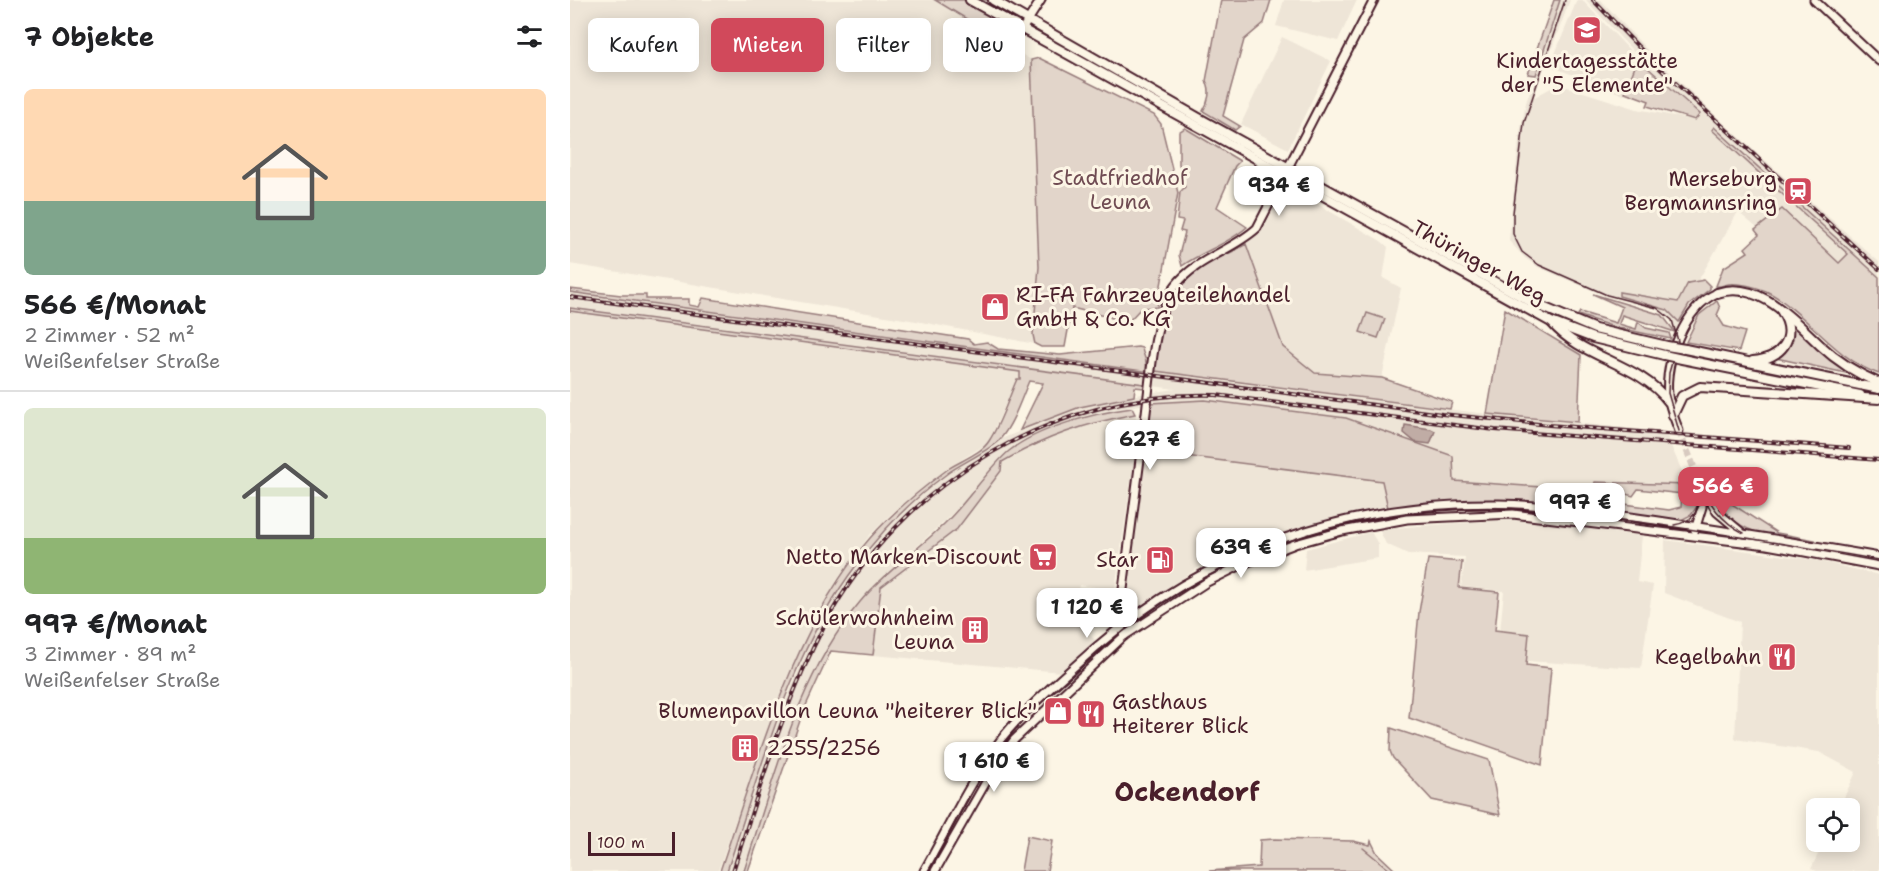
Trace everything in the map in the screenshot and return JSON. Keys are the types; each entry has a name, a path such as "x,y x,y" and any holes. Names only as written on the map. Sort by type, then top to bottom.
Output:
{"main road":[{"name":"Thüringer Weg","path":"970,0 1004,18"},
{"name":"Thüringer Weg","path":"993,0 1533,303 1595,329 1742,362 1879,389"},
{"path":"1025,26 1041,0"},
{"path":"1124,636 1119,620 1160,317 1171,292 1183,277 1201,262 1230,249 1257,228 1274,199 1374,0"},
{"path":"1814,0 1879,61"},
{"name":"Thüringer Weg","path":"1025,29 1260,163 1551,322 1593,338 1664,355 1879,399"},
{"path":"1260,163 1272,178 1274,199"},
{"path":"1679,431 1669,402 1669,373 1684,326 1698,305 1717,293 1738,290 1765,299 1835,357 1879,383"},
{"path":"1742,362 1771,358 1784,347 1788,323 1779,309"},
{"path":"1551,322 1566,336 1650,381 1669,402"},
{"path":"1673,415 1682,396 1700,387 1879,399"},
{"path":"1694,537 1702,502 1700,482 1709,501 1725,522 1746,534"},
{"path":"924,871 989,758 1006,733 1070,670 1120,627 1206,571 1265,544 1318,527 1387,511 1470,504 1539,507 1696,526 1879,557"},
{"path":"935,871 998,761 1014,740 1124,636 1207,582 1245,563 1294,544 1388,522 1467,515 1521,515 1767,545 1879,566"},
{"path":"1722,540 1725,522"}],"shaded area":[{"path":"570,0 935,0 964,18 943,18 943,72 1025,72 1025,56 1031,60 1039,267 1033,335 1035,344 916,321 570,264"},
{"path":"1284,0 1357,0 1338,41 1276,26"},
{"path":"1560,0 1570,0 1533,98 1558,84 1637,109 1695,120 1700,114 1644,63 1586,0 1601,0 1652,55 1720,120 1879,262 1879,277 1714,128 1712,130 1848,254 1839,264 1762,232 1738,212 1684,305 1660,307 1679,322 1676,330 1667,315 1656,309 1594,291 1538,267 1525,258 1509,241 1519,138 1526,103"},
{"name":"Kindertagesstätte der \"5 Elemente\"","path":"1577,0 1582,0 1638,59 1624,95 1550,66"},
{"path":"1282,37 1331,61 1288,149 1241,124"},
{"path":"1286,186 1388,247 1383,278 1401,288 1382,378 1316,373 1283,347 1246,244 1262,230"},
{"path":"570,292 1144,371 1487,414 1665,432 1688,485 1596,482 1595,486 1542,487 1454,481 1346,418 1205,400 1133,406 1052,429 1009,451 970,497 880,581 844,623 829,645 803,700 744,871 727,871 772,735 812,637 840,587 880,536 906,508 947,474 1001,439 1080,407 1110,399 1175,389 570,308"},
{"path":"570,311 1020,372 1020,379 1017,379 988,443 948,468 891,514 869,536 837,580 812,625 782,689 718,871 570,871"},
{"path":"1135,414 1139,427 1115,589 1079,585 1072,617 1095,640 1061,672 873,655 881,588 958,528 1002,471 1003,463 1038,443 1091,422"},
{"path":"1405,425 1435,431 1430,444 1415,442 1404,433"},
{"path":"1146,451 1383,481 1388,508 1320,521 1234,551 1198,568 1128,613 1125,612 1125,604"},
{"path":"1596,516 1684,527 1684,532 1596,521"},
{"path":"1513,519 1642,536 1637,582 1653,585 1641,668 1526,661 1529,634 1500,631 1504,591 1461,587 1465,557 1408,554 1386,544 1379,529"},
{"path":"1371,532 1378,544 1378,558 1304,570 1306,549"},
{"path":"1665,540 1815,560 1879,575 1879,871 1817,871 1811,869 1819,852 1860,852 1860,798 1844,798 1856,772 1819,752 1735,739 1740,622 1664,593"}],"green space":[{"path":"935,0 1008,0 1003,18 965,18"},
{"path":"1221,0 1271,0 1264,23 1244,40 1223,116 1240,126 1235,130 1203,111 1209,96 1206,81"},
{"path":"1554,0 1560,0 1536,75 1528,74"},
{"name":"Stadtfriedhof Leuna","path":"1039,58 1154,115 1161,124 1178,193 1157,307 1141,308 1128,322 1072,308 1065,347 1041,347 1035,344 1033,335 1039,267 1031,60"},
{"path":"1638,59 1700,114 1695,120 1647,106 1649,101 1625,92"},
{"path":"1714,127 1879,277 1879,374 1847,357 1794,310 1766,291 1738,284 1716,286 1723,268 1748,252 1745,248 1759,235 1755,230 1782,209 1839,263 1848,254 1712,130"},
{"path":"1185,128 1240,161 1235,166 1217,207 1247,227 1182,266 1179,255 1185,232 1180,231 1183,221 1177,220 1180,192 1185,187 1179,164 1179,132"},
{"path":"1246,244 1283,347 1315,373 1382,378 1452,402 1450,409 1155,371 1164,318 1174,293 1192,273"},
{"path":"1704,280 1710,289 1689,305 1679,322 1667,310 1619,296 1619,292 1678,302 1688,283"},
{"path":"570,289 621,295 646,295 646,299 689,299 689,305 699,307 703,298 968,339 974,344 987,342 998,349 1060,355 1138,347 1142,348 1146,360 1146,371 570,292"},
{"path":"1593,294 1662,315 1675,332 1622,315 1619,324 1636,329 1638,322 1646,328 1669,333 1671,339 1614,327 1578,315 1580,312 1616,323 1622,307"},
{"path":"1717,301 1720,308 1717,315 1724,326 1745,332 1739,351 1686,342 1699,315"},
{"path":"570,308 1144,384 1144,388 1135,387 1134,396 1080,407 1020,430 1043,383 1029,381 1013,418 1001,438 935,483 888,526 834,597 796,672 766,751 727,871 720,871 764,741 799,653 820,612 843,573 888,519 948,469 986,445 997,427 1017,379 1020,379 1020,372 570,311"},
{"path":"1505,309 1581,355 1578,422 1487,414"},
{"path":"1367,313 1385,319 1378,338 1360,332"},
{"path":"1791,324 1824,353 1855,375 1776,358 1783,352"},
{"path":"1205,400 1346,418 1453,456 1454,481 1542,487 1594,486 1595,482 1688,485 1695,482 1699,494 1698,505 1691,515 1681,520 1616,511 1485,500 1388,508 1382,481 1146,451 1151,403","holes":["1599,487 1633,496 1638,489 1682,494 1681,507 1669,510 1610,502 1610,493"]},
{"path":"1132,408 1135,414 1066,432 1034,445 1002,462 1001,471 957,529 881,587 873,655 831,651 803,712 748,871 744,871 777,766 804,696 838,631 860,602 949,519 994,466 1021,442 1068,422"},
{"path":"1704,478 1713,479 1727,488 1721,497 1777,533 1815,540 1814,544 1748,529 1723,511"},
{"path":"1428,559 1462,562 1459,588 1499,592 1495,630 1529,634 1526,665 1551,668 1542,765 1409,718 1419,612"},
{"path":"1391,728 1489,760 1500,815 1432,800 1393,758 1390,751"},
{"path":"1027,836 1052,841 1047,871 1021,871"},
{"path":"1260,840 1353,841 1370,845 1371,841 1377,853 1396,871 1209,871 1259,867"}],"waterway":[{"path":"1363,848 1391,871"}],"tunnel":[{"path":"1679,431 1699,480"}],"tram line":[{"path":"1565,0 1524,123 1513,213 1513,234 1522,252 1539,265 1607,295 1657,308 1672,320 1678,341 1669,373 1668,393 1679,431"},
{"path":"1699,480 1722,517 1744,533"},
{"path":"1674,525 1692,517 1700,502 1701,489"},
{"path":"928,871 971,792 1000,747 1040,704 1128,627 1177,594 1228,566 1281,544 1337,526 1394,515 1452,509 1512,508 1669,526 1879,560"}],"railway":[{"path":"1593,0 1656,65 1879,269"},
{"path":"570,297 1442,414 1549,425 1849,448"},
{"path":"733,871 797,684 825,624 857,573 896,528 940,488 989,454 1042,428 1098,409 1156,398 1216,395 1495,430 1879,460"}],"place":[{"name":"Kindertagesstätte der \"5 Elemente\"","path":"1587,30"},
{"name":"Merseburg Bergmannsring","path":"1798,191"},
{"name":"RI-FA Fahrzeugteilehandel GmbH & Co. KG","path":"995,307"},
{"name":"Netto Marken-Discount","path":"1043,557"},
{"name":"Star","path":"1160,560"},
{"name":"Schülerwohnheim Leuna","path":"975,630"},
{"name":"Kegelbahn","path":"1782,657"},
{"name":"Blumenpavillon Leuna \"heiterer Blick\"","path":"1058,711"},
{"name":"Gasthaus Heiterer Blick","path":"1091,714"},
{"name":"2255/2256","path":"745,748"}],"district":[{"name":"Ockendorf","path":"1187,791"}]}
